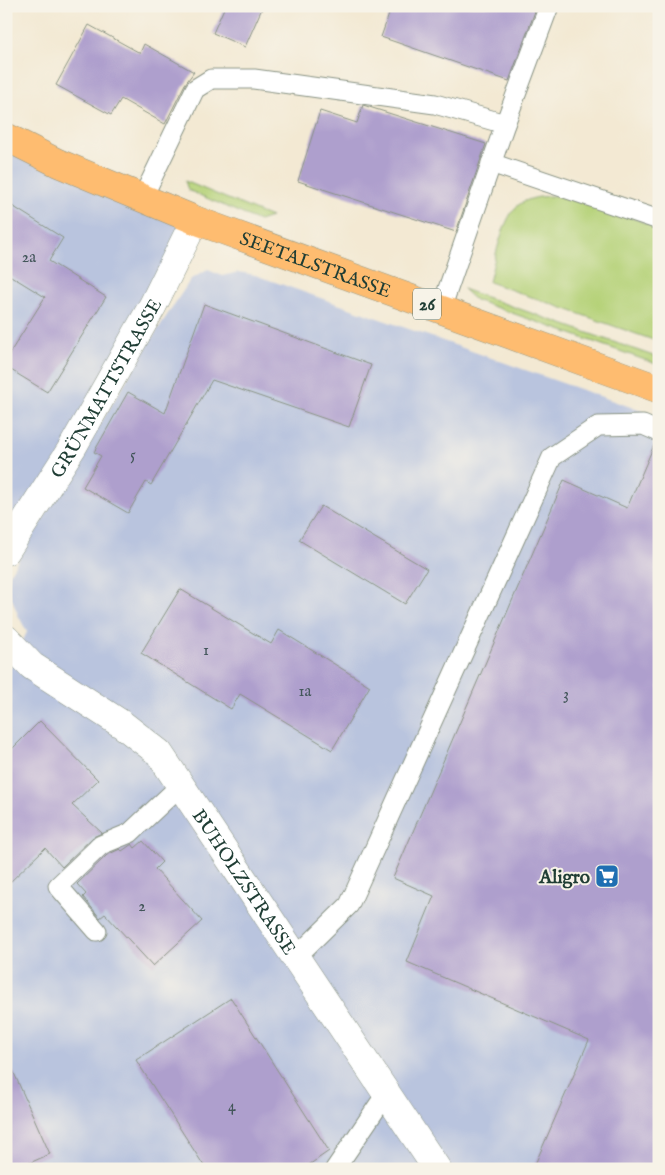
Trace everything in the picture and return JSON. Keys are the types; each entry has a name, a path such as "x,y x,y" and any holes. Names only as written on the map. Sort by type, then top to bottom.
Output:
{"main road":[{"name":"SEETALSTRASSE","path":"6,137 58,163 194,220 659,389"}],"street":[{"name":"GRÜNMATTSTRASSE","path":"6,551 72,448 153,305 194,220"},
{"name":"BUHOLZSTRASSE","path":"6,639 32,666 123,725 159,753 437,1169"}],"lane":[{"path":"441,309 491,163 549,6"},
{"path":"142,199 195,90 211,79 254,79 435,104 505,124"},
{"path":"491,163 659,220"},
{"path":"296,957 349,905 552,457 598,426 643,426 659,432"},
{"path":"97,932 58,886 101,845 130,833 181,785"},
{"path":"335,1169 386,1094"}],"shaded area":[{"path":"6,137 195,220 6,551"},
{"path":"208,270 222,276 239,272 255,275 659,417 659,1169 6,1169 6,675 27,632 18,615 8,588 10,573 152,338 191,279"}],"green space":[{"path":"185,181 271,217 259,221 188,190"},
{"path":"557,196 608,209 659,228 659,342 489,282 503,232 511,213 520,204 530,199"},
{"path":"463,289 659,358 659,365 475,300"}],"building":[{"path":"225,6 263,6 245,47 213,33"},
{"path":"392,6 537,6 509,81 381,37"},
{"path":"89,25 140,53 144,44 194,72 185,84 165,124 121,99 111,115 56,85"},
{"path":"363,105 486,144 456,232 298,181 320,111 357,123"},
{"path":"6,202 63,238 49,261 106,297 47,392 6,367 6,359 45,297 6,273"},
{"path":"204,304 371,365 349,427 212,380 151,485 146,482 128,513 83,487 101,456 94,452 128,392 165,413"},
{"path":"655,443 659,443 659,1169 533,1169 589,1040 407,962 434,896 393,878 564,480 627,508"},
{"path":"321,506 427,569 405,604 299,540"},
{"path":"180,589 271,644 279,630 370,686 332,750 240,694 231,709 141,653"},
{"path":"40,721 98,780 72,805 102,833 93,837 62,867 45,848 6,886 6,755"},
{"path":"143,841 162,862 155,869 202,921 153,966 105,914 100,918 83,897 86,894 77,884 107,855 120,849 122,851 132,844 135,848"},
{"path":"231,998 329,1151 303,1169 206,1169 136,1060"},
{"path":"6,1055 50,1154 16,1169 6,1169"}],"place":[{"name":"Aligro","path":"607,876"}]}
